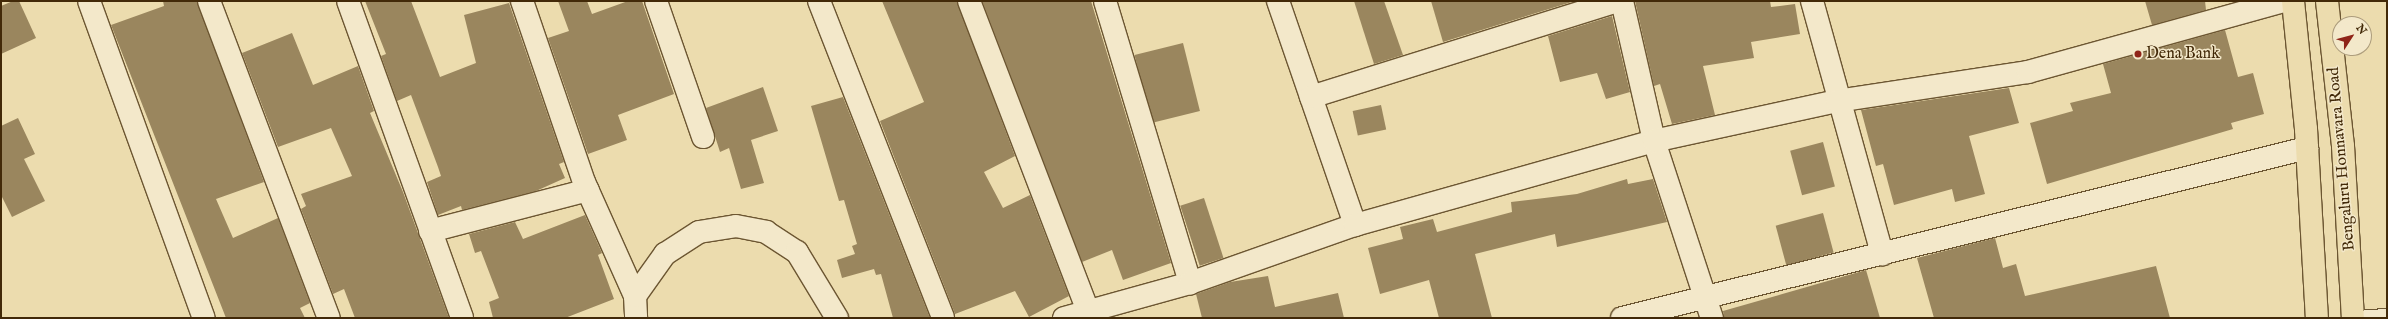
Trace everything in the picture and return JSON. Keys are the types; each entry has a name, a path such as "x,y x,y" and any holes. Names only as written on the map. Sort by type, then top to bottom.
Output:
{"main road":[{"name":"Bengaluru Honnavara Road","path":"2292,1 2307,148 2317,318"},
{"name":"Bengaluru Honnavara Road","path":"2327,1 2344,146 2353,318"}],"street":[{"path":"89,1 204,318"},
{"path":"208,1 329,318"},
{"path":"348,1 462,318"},
{"path":"522,1 588,190 635,296 636,318"},
{"path":"656,1 703,137"},
{"path":"819,1 943,318"},
{"path":"969,1 1088,311"},
{"path":"1105,1 1190,283"},
{"path":"1278,1 1355,225"},
{"path":"1311,97 1617,1"},
{"path":"1622,1 1654,141 1709,308"},
{"path":"1812,1 1837,101 1882,254"},
{"path":"1064,318 1190,283 1355,225 1654,141 1837,101 2028,72 2284,1"},
{"path":"1622,318 1709,308 1882,254 2307,148"},
{"path":"430,231 588,190"},
{"path":"635,296 665,254 699,232 736,226 766,232 797,252 837,318"}],"lane":[{"path":"2357,318 2387,316"}],"building":[{"path":"13,1 19,1 36,38 1,54 1,6"},
{"path":"163,1 197,1 264,182 216,199 233,238 278,218 310,303 300,308 305,318 226,318 111,25 164,6"},
{"path":"365,1 411,1 440,77 476,63 464,15 509,3 564,162 559,164 565,178 536,191 462,210 461,206 438,215 427,182 441,176 438,167 411,95 397,101 381,56 386,54"},
{"path":"558,1 587,1 592,14 628,1 642,1 674,94 618,115 627,140 588,154 548,38 569,31"},
{"path":"882,1 957,1 1015,156 984,172 1003,208 1030,195 1069,296 1029,317 1015,291 955,314 880,121 924,102"},
{"path":"982,1 1091,1 1171,263 1123,280 1112,250 1082,262"},
{"path":"1354,1 1384,1 1403,55 1374,64"},
{"path":"1431,1 1575,1 1443,42"},
{"path":"1635,1 1770,1 1771,7 1795,4 1800,34 1751,42 1754,58 1703,66 1715,115 1672,124 1660,84 1654,86"},
{"path":"2145,1 2205,1 2206,10 2152,25"},
{"path":"1612,16 1630,92 1606,99 1597,73 1560,82 1548,36"},
{"path":"2225,30 2238,77 2253,73 2264,114 2231,123 2233,129 2047,184 2030,123 2073,111 2070,103 2111,93 2103,64"},
{"path":"292,33 313,85 358,66 374,111 370,113 403,192 449,318 355,318 344,289 333,294 301,209 306,206 301,194 352,176 331,128 278,147 242,53"},
{"path":"1183,43 1200,111 1151,123 1134,55"},
{"path":"763,87 778,131 751,140 764,183 741,189 729,148 720,152 706,108"},
{"path":"2009,88 2019,123 1969,136 1985,194 1955,202 1952,189 1894,205 1883,164 1876,166 1861,110"},
{"path":"843,97 930,318 893,318 881,274 876,275 874,269 842,278 837,260 855,254 852,246 857,244 844,200 839,201 811,106"},
{"path":"1381,105 1386,129 1358,135 1353,111"},
{"path":"18,118 35,154 24,159 45,201 12,217 1,195 1,126"},
{"path":"1823,142 1835,186 1802,195 1790,151"},
{"path":"1627,179 1628,184 1653,179 1667,222 1557,247 1555,234 1475,254 1492,318 1439,318 1429,280 1380,294 1368,248 1403,239 1400,227 1433,219 1437,232 1512,212 1511,202 1577,194"},
{"path":"1204,198 1223,258 1200,266 1180,206"},
{"path":"1823,213 1834,253 1786,265 1776,226"},
{"path":"585,215 602,253 598,255 614,299 565,318 493,318 489,302 499,298 481,251 475,253 469,234 515,222 523,239"},
{"path":"1995,238 2003,268 2016,264 2025,296 2156,266 2170,318 1934,318 1917,258"},
{"path":"1866,270 1880,318 1724,318 1723,311"},
{"path":"1268,276 1275,307 1338,293 1344,318 1202,318 1196,294 1230,282"}],"place":[{"name":"Dena Bank","path":"2138,54"}]}
